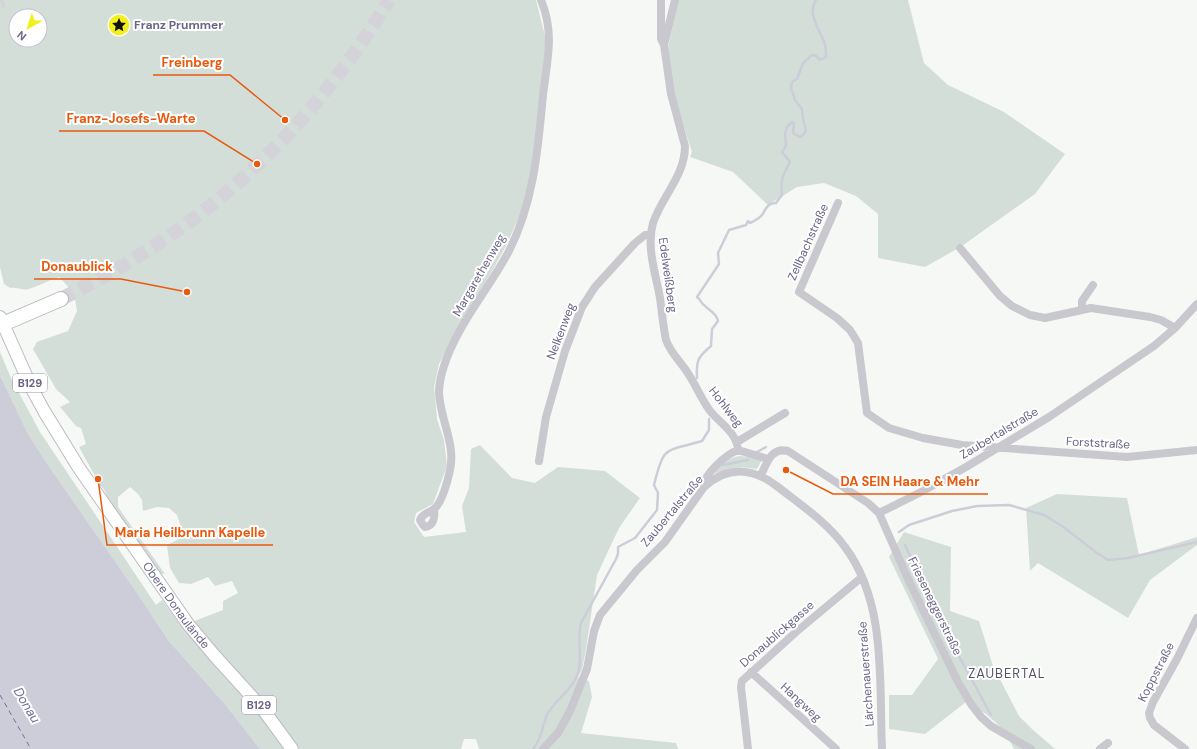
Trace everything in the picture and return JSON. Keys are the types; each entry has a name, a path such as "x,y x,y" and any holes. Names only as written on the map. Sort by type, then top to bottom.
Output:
{"highway":[{"path":"2,320 61,299"}],"main road":[{"name":"Obere Donaulände","path":"2,320 32,389 57,434 87,479 176,607 203,642 262,708 292,749"}],"street":[{"name":"Margarethenweg","path":"434,509 443,494 452,462 439,392 443,367 467,320 496,275 510,249 523,216 536,167 549,41 548,24 541,0"},
{"name":"Edelweißberg","path":"661,0 662,39 670,87 685,146 685,155 680,172 659,210 650,235 666,340 672,352 696,388"},
{"path":"664,45 675,0"},
{"name":"Zellbachstraße","path":"838,203 800,292 837,318 854,336 858,343 867,413 888,428 923,438 948,443 998,448"},
{"name":"Nelkenweg","path":"539,461 546,417 562,362 582,307 595,287 635,243 641,237 650,235"},
{"path":"960,248 1000,296 1012,306 1030,315 1045,318 1091,308 1150,317 1161,320 1175,328"},
{"path":"1082,309 1082,301 1093,285"},
{"name":"Zaubertalstraße","path":"879,513 921,492 998,448 1068,404 1154,346 1175,328 1197,304"},
{"name":"Hohlweg","path":"696,388 711,411 734,436 738,446"},
{"name":"Hohlweg","path":"704,488 704,481 723,459 738,446 785,413"},
{"path":"738,446 768,459"},
{"name":"Forststraße","path":"998,448 1127,457 1197,450"},
{"path":"761,475 768,459 773,454 778,451 788,451 801,458 863,500 879,513"},
{"name":"Zaubertalstraße","path":"543,749 558,733 570,711 587,669 594,631 600,615 637,570 665,542 704,488 717,478 732,473 746,472 761,475"},
{"name":"Lärchenauerstraße","path":"761,475 797,501 836,536 851,555 862,577 871,602 876,626 879,659 882,749"},
{"name":"Frieseneggerstraße","path":"879,513 908,581 958,682 973,706 981,717 991,726 1031,749"},
{"name":"Donaublickgasse","path":"748,749 741,685 744,679 796,632 862,577"},
{"name":"Koppstraße","path":"1185,749 1154,725 1149,713 1153,702 1177,659 1197,618"},
{"name":"Hangweg","path":"751,672 836,749"},
{"path":"1100,749 1108,743"}],"shaded area":[{"path":"0,0 536,0 546,40 532,168 523,207 507,244 482,289 462,320 439,364 434,387 437,419 444,440 447,466 433,504 416,513 414,522 424,537 466,532 462,506 469,488 471,449 480,445 512,478 535,483 558,467 605,471 640,498 619,528 597,575 586,649 582,670 578,677 589,681 592,697 581,733 676,743 678,749 479,749 476,739 464,739 461,749 300,749 269,706 192,622 223,610 223,601 238,593 232,581 215,586 208,577 191,584 179,583 170,568 167,545 177,540 180,524 177,515 169,508 157,507 143,511 142,500 130,487 118,497 118,507 165,574 157,573 115,514 104,489 98,484 103,480 99,474 95,476 79,447 86,444 81,428 76,426 60,407 70,402 56,389 33,349 37,342 68,331 77,311 74,293 59,277 24,290 10,288 4,284 0,267"},
{"path":"678,0 908,0 924,63 948,85 1004,112 1065,154 1035,194 962,246 925,267 878,258 878,214 856,196 824,183 797,187 768,205 733,172 690,157 692,152 673,93 668,48"},
{"path":"0,352 11,378 40,432 156,605 162,600 184,630 272,730 284,749 260,749 225,704 168,640 27,432 0,375"},
{"path":"739,456 763,458 757,469 735,468 713,474 724,463"},
{"path":"1057,494 1127,498 1139,555 1197,537 1197,545 1150,580 1128,618 1038,563 1030,571 1026,508"},
{"path":"904,532 951,547 950,611 979,621 993,666 1019,716 1055,749 1014,749 1004,730 986,714 966,702 925,734 889,729 889,695 912,695 938,659 889,557"}],"water":[{"name":"Donau","path":"0,375 27,432 46,462 168,640 225,704 260,749 0,749"}],"waterway":[{"path":"697,378 699,359 711,346 712,329 718,321 714,314 697,297 719,264 718,253 729,230 746,225 748,221 750,223 758,219 769,205 776,203 782,195 781,185 790,162 782,152 786,146 785,134 787,127 792,122 794,123 793,133 800,137 806,130 802,109 795,100 791,88 792,82 797,79 803,63 810,56 815,55 820,60 826,57 825,45 813,16 813,5 816,0"},
{"path":"533,749 540,737 547,715 577,676 580,663 579,634 581,623 616,559 618,547 635,538 657,510 658,493 654,485 657,472 664,456 673,449 702,441 709,430 709,419"},
{"path":"757,452 766,447"},
{"path":"723,465 748,460"},
{"path":"899,532 909,525 952,511 977,506 1009,505 1044,515 1062,526 1108,560 1128,558 1197,542"},
{"path":"905,545 941,623 991,715"}],"ferry route":[{"path":"0,695 31,749"}],"tunnel":[{"path":"61,299 121,267 178,230 214,203 248,174 310,110 338,75 389,0"}],"place":[{"name":"Franz Prummer","path":"119,25"},
{"name":"Freinberg","path":"285,120"},
{"name":"Franz-Josefs-Warte","path":"257,164"},
{"name":"Donaublick","path":"187,292"},
{"name":"DA SEIN Haare & Mehr","path":"786,470"},
{"name":"Maria Heilbrunn Kapelle","path":"98,479"}],"district":[{"name":"ZAUBERTAL","path":"1007,673"}]}
